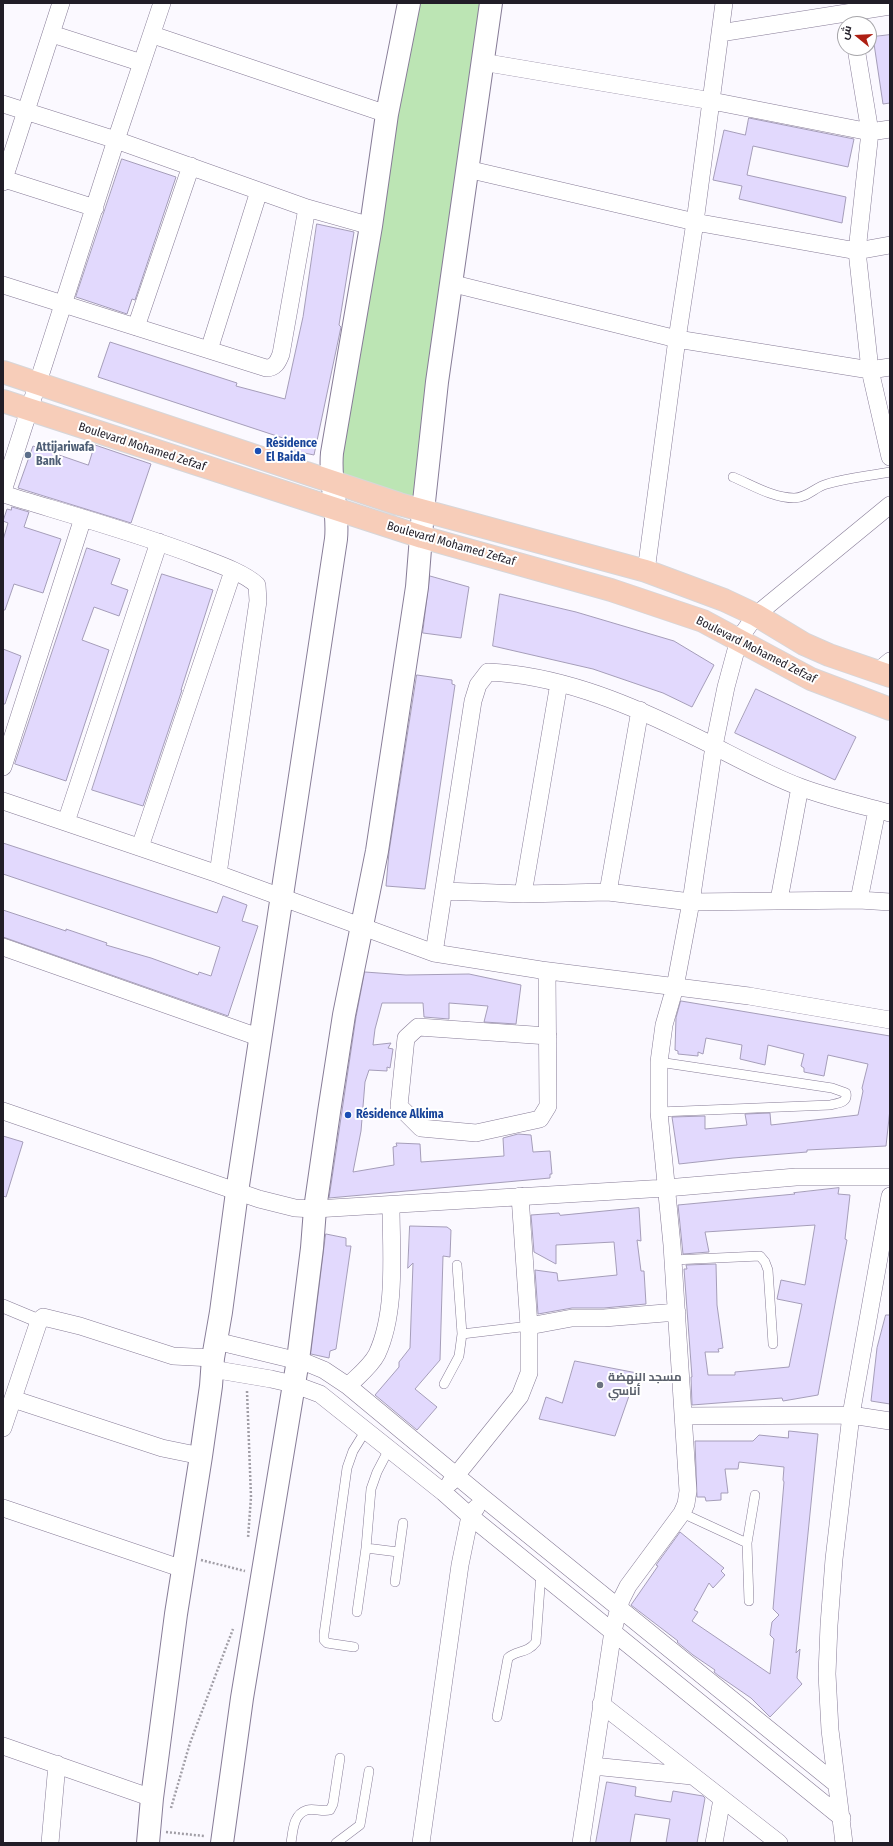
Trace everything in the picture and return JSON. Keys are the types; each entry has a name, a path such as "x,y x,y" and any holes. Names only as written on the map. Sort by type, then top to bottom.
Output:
{"main road":[{"name":"Boulevard Mohamed Zefzaf","path":"3,372 332,482 423,510 646,571 724,600 756,615 804,644 829,655 886,670"},
{"name":"Boulevard Mohamed Zefzaf","path":"3,401 422,537 641,600 703,621 739,639 811,680 890,709"}],"street":[{"path":"61,3 4,181 95,208"},
{"path":"3,491 116,140 153,35 162,3"},
{"path":"159,1837 152,1798 165,1695 201,1456 237,1192 336,540 337,526 332,482 332,452 371,226 387,114 408,3"},
{"path":"222,1840 242,1698 298,1360 312,1248 315,1209 344,1015 377,851 417,588 423,510 450,283 491,3"},
{"path":"646,571 677,339 696,222 724,3"},
{"path":"858,16 890,6"},
{"path":"720,33 837,20"},
{"path":"52,34 142,63"},
{"path":"153,35 387,114"},
{"path":"857,56 870,132 858,251 870,370 890,457"},
{"path":"482,62 712,101 870,132 890,129"},
{"path":"3,104 116,140 307,208 371,226"},
{"path":"136,327 190,166"},
{"path":"467,169 696,222 858,251 890,245"},
{"path":"209,350 259,191"},
{"path":"3,285 266,368 271,368 277,362 281,354 307,208"},
{"path":"450,283 677,339 870,370 890,367"},
{"path":"3,494 159,542 233,571 255,583 257,586 259,593 218,874"},
{"path":"581,1843 601,1704 613,1631 619,1608 628,1586 682,1513 686,1504 688,1491 677,1312 659,1112 659,1062 664,1025 675,987 691,902 714,746 726,687 739,639 756,615 890,505"},
{"path":"3,767 83,518"},
{"path":"66,822 159,542"},
{"path":"140,847 233,571"},
{"path":"434,953 474,701 481,679 488,672 510,673 559,683 640,710 800,788 884,811 859,900"},
{"path":"523,894 559,683"},
{"path":"608,892 640,710"},
{"path":"779,900 800,788"},
{"path":"3,801 281,896 434,953 547,971 757,998 890,1020"},
{"path":"444,891 523,894 608,892 691,902 779,900 859,900 890,902"},
{"path":"3,947 261,1038"},
{"path":"547,971 548,1036 548,1106 540,1119 476,1133 460,1132 422,1128 399,1106 406,1038 418,1027 548,1036"},
{"path":"3,1111 237,1192 280,1205 315,1209 666,1188 796,1178 890,1177"},
{"path":"443,1492 520,1396 526,1383 530,1365 529,1326 520,1196"},
{"path":"844,1843 842,1818 835,1783 830,1730 828,1682 829,1625 836,1536 851,1415 890,1196"},
{"path":"348,1386 376,1355 382,1340 388,1316 391,1205"},
{"path":"3,1306 39,1321"},
{"path":"529,1326 572,1318 604,1318 677,1312"},
{"path":"3,1428 39,1321 43,1317 172,1356 214,1356 298,1360 324,1370 348,1386 482,1497 835,1783"},
{"path":"214,1356 246,1374 293,1384 320,1394 443,1492 470,1516 842,1818"},
{"path":"13,1399 162,1448 201,1456"},
{"path":"684,1416 851,1415 890,1421"},
{"path":"421,1843 460,1565 470,1516 482,1497"},
{"path":"3,1508 184,1562"},
{"path":"601,1704 779,1843"},
{"path":"3,1746 152,1798"},
{"path":"50,1843 57,1764"},
{"path":"593,1766 692,1776"},
{"path":"714,1843 722,1799"}],"lane":[{"path":"733,477 764,490 794,498 806,495 826,484 890,472"},
{"path":"659,1062 843,1090 847,1097 842,1103 830,1105 659,1112"},
{"path":"673,1260 760,1256 765,1262 768,1270 773,1344"},
{"path":"444,1384 459,1356 462,1334 457,1265"},
{"path":"462,1334 529,1326"},
{"path":"354,1647 327,1643 324,1640 324,1634 347,1468 352,1452 366,1430"},
{"path":"357,1612 366,1548 371,1489 377,1472 389,1449"},
{"path":"749,1601 747,1543 755,1494"},
{"path":"682,1513 747,1543"},
{"path":"396,1582 398,1552 403,1523"},
{"path":"366,1548 398,1552"},
{"path":"497,1717 508,1658 512,1654 521,1653 531,1648 536,1642 541,1573"},
{"path":"291,1843 295,1822 300,1815 308,1810 330,1810 333,1804 340,1758"},
{"path":"336,1843 360,1825 369,1771"}],"path":[{"path":"246,1374 251,1497 248,1542"},
{"path":"184,1562 246,1572"},
{"path":"245,1578 247,1564"},
{"path":"170,1810 190,1743 234,1626"},
{"path":"166,1824 159,1837 222,1840"}],"green space":[{"path":"404,3 484,3 412,504 327,477"}],"building":[{"path":"890,35 890,103 883,104 876,56 877,37"},
{"path":"749,118 854,139 848,167 753,146 747,175 846,197 842,223 739,199 742,186 713,180 724,130 745,135"},
{"path":"122,159 176,177 135,300 132,299 127,314 76,297"},
{"path":"317,224 354,232 339,325 341,327 314,455 290,450 292,441 98,377 110,342 237,383 236,386 285,399 303,317"},
{"path":"95,445 151,464 131,523 18,488 33,446 88,465"},
{"path":"12,507 29,512 24,527 61,539 43,593 14,584 5,610 3,610 3,540 8,523 3,521 7,509 11,510"},
{"path":"87,548 120,559 111,584 128,590 119,616 94,607 82,640 109,650 66,781 15,764"},
{"path":"162,574 213,590 182,690 143,806 92,790"},
{"path":"430,576 469,587 461,638 423,633"},
{"path":"500,594 576,612 674,641 714,665 692,707 663,693 593,669 493,646"},
{"path":"3,649 21,656 5,704 3,704"},
{"path":"417,675 452,680 452,684 455,685 425,889 386,886 389,852"},
{"path":"756,689 856,737 835,780 735,733"},
{"path":"3,843 217,913 223,896 247,905 242,921 258,926 228,1016 3,937 3,910 66,931 66,929 107,943 106,945 151,958 198,975 199,972 211,976 220,947 3,874"},
{"path":"365,972 406,975 469,974 521,985 516,1024 484,1022 488,1006 449,1003 449,1019 424,1017 423,1003 382,1003 375,1029 373,1045 391,1043 388,1048 393,1049 390,1068 387,1067 387,1071 369,1070 365,1082 361,1131 353,1172 394,1165 393,1147 397,1146 396,1143 420,1144 421,1162 504,1156 503,1138 518,1134 531,1135 533,1152 550,1151 552,1174 550,1174 550,1178 329,1198 356,1017"},
{"path":"681,1001 890,1036 890,1109 886,1146 807,1150 807,1152 679,1164 672,1117 705,1116 705,1129 747,1125 745,1114 770,1113 771,1125 858,1115 863,1091 862,1088 868,1064 828,1055 824,1076 804,1072 804,1068 801,1066 804,1054 768,1045 765,1065 740,1059 742,1045 706,1038 703,1054 698,1052 698,1056 678,1054 678,1051 675,1050 676,1018"},
{"path":"3,1136 23,1142 6,1197 3,1196"},
{"path":"839,1188 838,1194 850,1195 845,1239 847,1240 818,1395 783,1401 782,1398 692,1405 692,1377 684,1269 687,1269 686,1265 716,1264 717,1305 723,1348 718,1349 719,1352 705,1352 708,1375 735,1375 735,1372 789,1367 802,1304 777,1299 781,1280 805,1285 815,1225 705,1232 709,1252 683,1254 678,1205 795,1194 794,1193"},
{"path":"639,1208 641,1241 637,1240 641,1271 644,1271 646,1304 604,1308 572,1308 538,1314 535,1270 557,1273 558,1281 617,1275 614,1242 556,1245 556,1264 534,1252 531,1215 559,1213 560,1215"},
{"path":"410,1226 447,1227 451,1230 450,1257 443,1256 440,1360 415,1389 437,1407 417,1430 375,1395 399,1367 399,1362 410,1348 413,1263 408,1268"},
{"path":"326,1234 346,1238 346,1246 351,1246 336,1349 330,1351 329,1358 311,1354"},
{"path":"886,1315 890,1315 890,1404 871,1401 877,1348"},
{"name":"مسجد النهضة أناسي","path":"575,1361 637,1373 615,1436 539,1419 546,1397 562,1403"},
{"path":"789,1431 818,1434 796,1653 800,1649 797,1678 802,1684 770,1717 751,1698 719,1676 714,1672 715,1670 693,1655 677,1642 678,1641 631,1605 658,1566 656,1565 680,1532 724,1568 721,1571 725,1575 713,1588 709,1583 694,1610 698,1612 692,1621 770,1674 774,1639 770,1635 772,1622 779,1615 773,1609 784,1467 739,1462 738,1469 725,1469 728,1493 721,1493 721,1500 706,1501 705,1497 697,1497 695,1441 753,1441 759,1435 788,1438"},
{"path":"607,1782 636,1787 635,1796 657,1800 671,1802 673,1791 703,1796 705,1798 697,1843 666,1843 670,1819 635,1814 630,1843 596,1843"}],"place":[{"name":"Résidence El Baida","path":"258,451"},
{"name":"Attijariwafa Bank","path":"28,455"},
{"name":"Résidence Alkima","path":"348,1115"},
{"name":"مسجد النهضة أناسي","path":"600,1385"}]}
